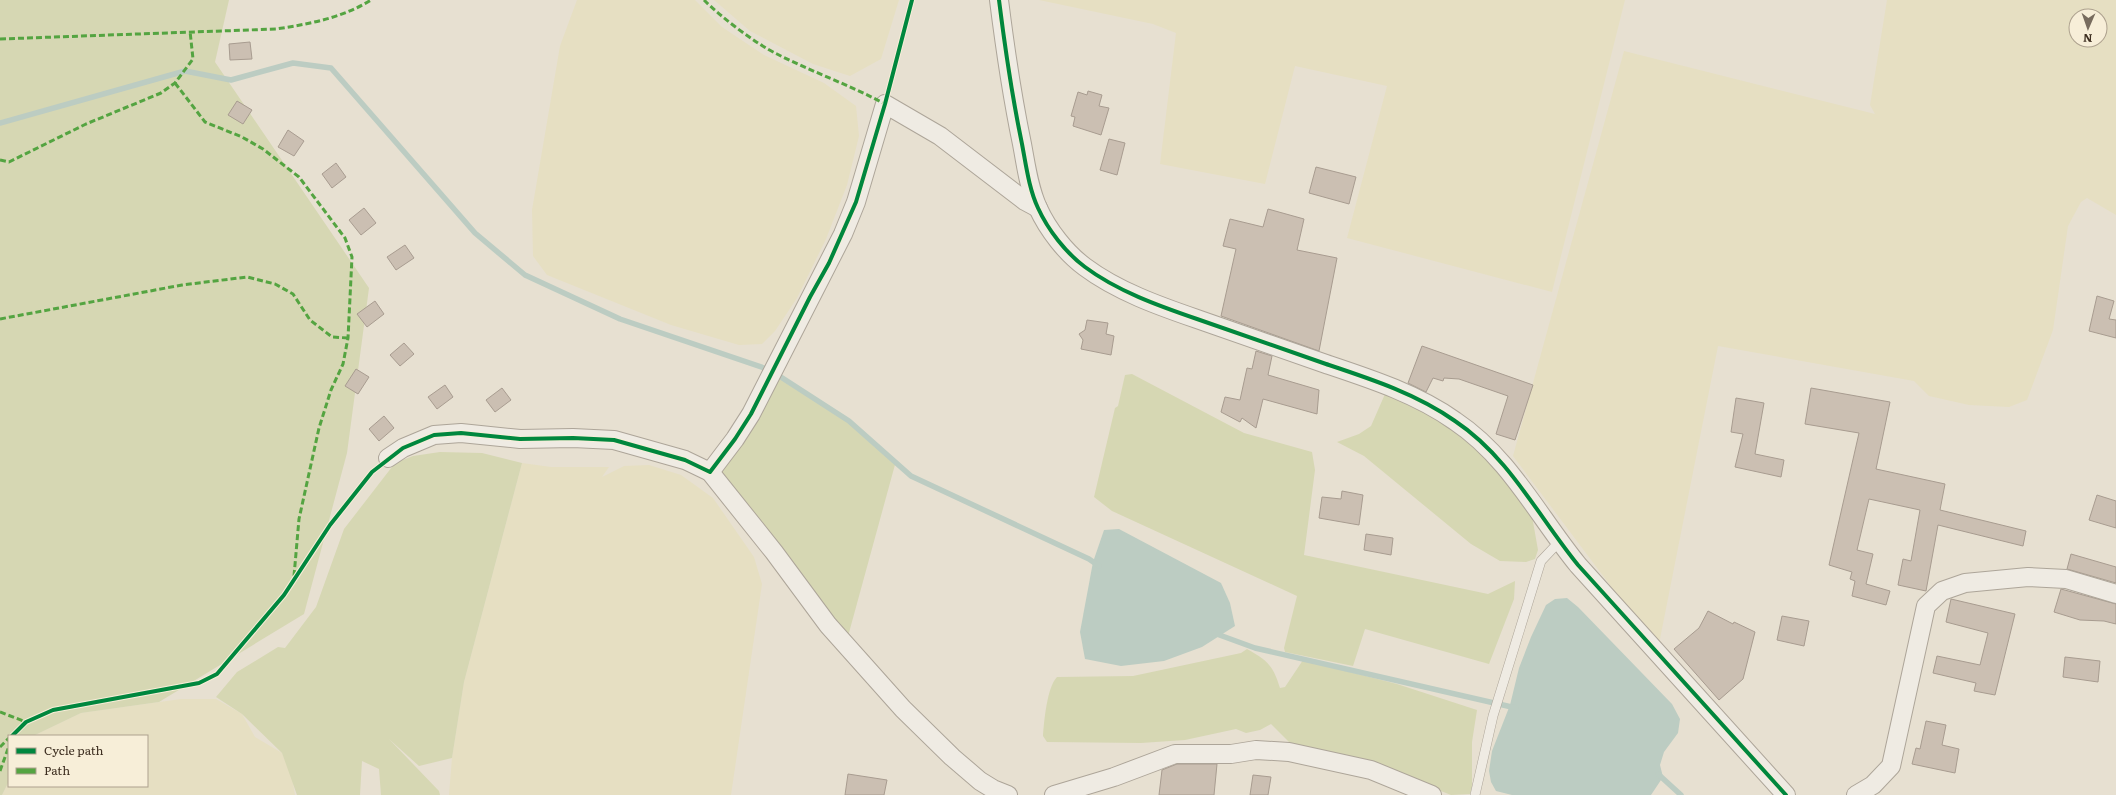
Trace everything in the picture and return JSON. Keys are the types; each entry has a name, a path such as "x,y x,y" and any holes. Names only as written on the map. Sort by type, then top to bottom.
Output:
{"street":[{"path":"999,0 1012,96 1027,170 1038,208 1053,234 1083,266 1128,292 1172,311 1379,382 1428,404 1456,421 1472,434 1516,479 1559,542 1578,565 1786,795"},
{"path":"710,472 751,414 840,240 856,202 885,104 940,136 1025,201 1038,208"},
{"path":"388,458 403,448 434,435 461,433 520,439 573,438 614,440 685,460 710,472 774,552 828,625 903,709 952,757 980,781 993,789 1008,795"},
{"path":"1856,795 1873,786 1890,766 1926,606 1942,591 1965,583 2028,577 2066,579 2116,594"},
{"path":"1054,795 1114,777 1175,754 1231,754 1256,750 1289,752 1371,770 1432,795"}],"lane":[{"path":"1475,795 1493,716 1541,561 1559,542"}],"shaded area":[{"path":"577,0 695,0 722,27 764,55 824,83 856,106 859,136 847,185 826,239 797,298 775,331 762,344 739,345 671,325 547,275 533,256 532,210 560,46"},
{"path":"714,0 899,0 881,59 850,76 813,64 750,31"},
{"path":"1039,0 1625,0 1552,292 1347,238 1387,86 1295,66 1265,184 1160,164 1176,33 1153,24"},
{"path":"1887,0 2116,0 2116,215 2087,198 2081,202 2068,226 2053,330 2027,400 2009,407 1969,405 1929,396 1914,381 1718,346 1658,649 1513,456 1624,51 1875,114 1870,105"},
{"path":"522,463 551,467 609,467 602,477 624,466 649,465 681,475 713,498 754,557 762,584 731,795 449,795 452,758 464,682"},
{"path":"1119,529 1221,583 1230,603 1235,626 1202,647 1164,661 1121,666 1085,659 1080,632 1093,562 1104,530"},
{"path":"1567,598 1578,607 1672,704 1680,719 1678,733 1664,752 1660,765 1663,777 1651,795 1512,795 1496,791 1491,782 1489,771 1492,751 1510,705 1519,668 1531,637 1546,605 1555,599"},
{"path":"181,699 216,699 242,714 255,737 282,753 292,778 295,795 2,795 8,783 8,787 148,787 148,735 35,735 81,713"}],"green space":[{"path":"0,0 229,0 215,62 369,288 347,453 304,614 159,702 81,713 35,735 8,735 8,783 2,795 0,795"},
{"path":"778,373 808,397 851,424 896,461 847,640 739,502 719,468"},
{"path":"1132,374 1244,433 1312,452 1315,470 1304,555 1488,594 1515,581 1514,599 1489,664 1365,629 1353,666 1285,652 1284,648 1297,596 1112,511 1094,497 1115,408 1118,406 1125,375"},
{"path":"1385,394 1439,418 1466,437 1489,461 1532,516 1538,550 1535,559 1526,562 1500,561 1471,544 1364,456 1337,442 1359,434 1371,426"},
{"path":"440,452 482,453 522,463 464,682 452,758 419,766 389,739 439,791 440,795 381,795 379,769 362,761 360,795 297,795 282,753 242,714 216,697 237,672 278,647 285,648 316,607 344,529 395,463 413,456"},
{"path":"1247,649 1260,656 1272,668 1280,688 1285,687 1303,660 1397,684 1477,710 1472,742 1472,787 1470,794 1451,795 1378,766 1294,747 1271,724 1260,730 1246,733 1236,729 1185,740 1141,743 1047,742 1043,736 1048,696 1057,677 1133,676 1241,653"}],"building":[{"path":"250,42 252,59 230,60 229,44"},
{"path":"1088,91 1102,95 1099,106 1109,108 1101,135 1073,126 1075,117 1071,116 1078,92 1087,95"},
{"path":"237,101 252,110 243,124 228,115"},
{"path":"288,130 304,141 294,156 278,147"},
{"path":"1109,139 1125,143 1117,175 1100,170"},
{"path":"336,163 346,177 332,188 322,174"},
{"path":"1316,167 1356,177 1349,204 1309,193"},
{"path":"364,208 376,223 361,235 349,220"},
{"path":"1268,209 1304,219 1297,250 1337,258 1319,351 1221,316 1236,249 1223,246 1230,219 1263,227"},
{"path":"405,245 414,258 396,270 387,257"},
{"path":"2097,296 2114,301 2109,319 2116,320 2116,338 2089,331"},
{"path":"375,301 384,314 367,327 357,314"},
{"path":"1087,320 1108,323 1106,334 1114,336 1111,355 1081,349 1083,340 1079,334 1085,330"},
{"path":"404,343 414,354 400,366 390,355"},
{"path":"1422,346 1533,385 1515,440 1496,434 1508,396 1459,379 1444,378 1443,381 1433,378 1426,392 1408,383"},
{"path":"1256,351 1272,356 1268,375 1319,390 1317,414 1263,399 1256,428 1242,418 1240,422 1221,412 1225,397 1240,400 1247,368 1252,369"},
{"path":"356,369 369,377 358,394 345,386"},
{"path":"445,385 453,397 437,409 428,397"},
{"path":"502,388 511,400 495,412 486,400"},
{"path":"1811,388 1890,402 1876,469 1945,484 1940,510 2026,531 2023,546 1938,525 1926,591 1898,585 1903,559 1911,561 1920,510 1869,499 1857,550 1873,554 1866,584 1890,591 1886,605 1852,596 1855,581 1850,579 1852,572 1829,565 1859,433 1805,424"},
{"path":"1736,398 1764,403 1755,454 1784,460 1781,477 1735,467 1743,434 1731,432"},
{"path":"384,416 394,428 379,441 369,429"},
{"path":"1342,491 1363,495 1359,525 1319,518 1322,497 1341,499"},
{"path":"2097,495 2116,501 2116,528 2089,520"},
{"path":"1366,534 1393,538 1391,555 1364,550"},
{"path":"2071,554 2116,567 2116,583 2067,569"},
{"path":"2061,589 2116,604 2116,624 2104,621 2080,620 2054,612"},
{"path":"1951,599 2015,614 1995,695 1974,691 1976,683 1933,673 1937,656 1980,665 1988,633 1946,622"},
{"path":"1708,611 1733,624 1734,622 1755,632 1743,679 1719,700 1674,649 1699,628"},
{"path":"1782,616 1809,621 1804,646 1777,640"},
{"path":"2065,657 2100,661 2098,682 2063,677"},
{"path":"1926,721 1946,725 1942,745 1959,749 1955,773 1912,764 1916,748 1920,749"},
{"path":"1177,764 1217,764 1214,795 1159,795 1162,770"},
{"path":"848,774 887,780 884,795 845,795"},
{"path":"1253,775 1271,777 1268,795 1250,795"}],"waterway":[{"path":"0,123 185,71 231,80 293,63 331,68 475,233 525,275 620,319 770,370 849,421 911,476 1089,559 1099,566"},
{"path":"1214,633 1255,648 1516,708"},
{"path":"1658,774 1681,795"}],"marked path":[{"path":"0,39 276,29 301,25 337,16 371,0"},
{"path":"704,0 739,30 769,50 885,104 886,100"},
{"path":"0,160 9,162 86,124 161,93 175,83 193,59 190,31"},
{"path":"175,83 205,122 242,137 263,149 299,177 345,238 352,257 348,338 343,364 331,390 319,428 299,519 294,576"},
{"path":"0,319 182,285 247,277 275,284 293,294 310,320 332,337 348,338"},
{"path":"0,712 26,722"},
{"path":"0,747 8,739"},
{"path":"0,771 8,749"}],"cycle path":[{"path":"13,735 26,722 53,710 199,683 217,674 284,595 330,525 372,472 403,448 434,435 461,433 520,439 573,438 614,440 685,460 710,472 735,439 751,414 810,297 829,263 856,202 885,104 912,0"},
{"path":"999,0 1012,90 1032,193 1047,225 1071,255 1097,276 1124,291 1183,314 1393,388 1425,403 1455,421 1474,436 1507,469 1578,565 1786,795"}]}
